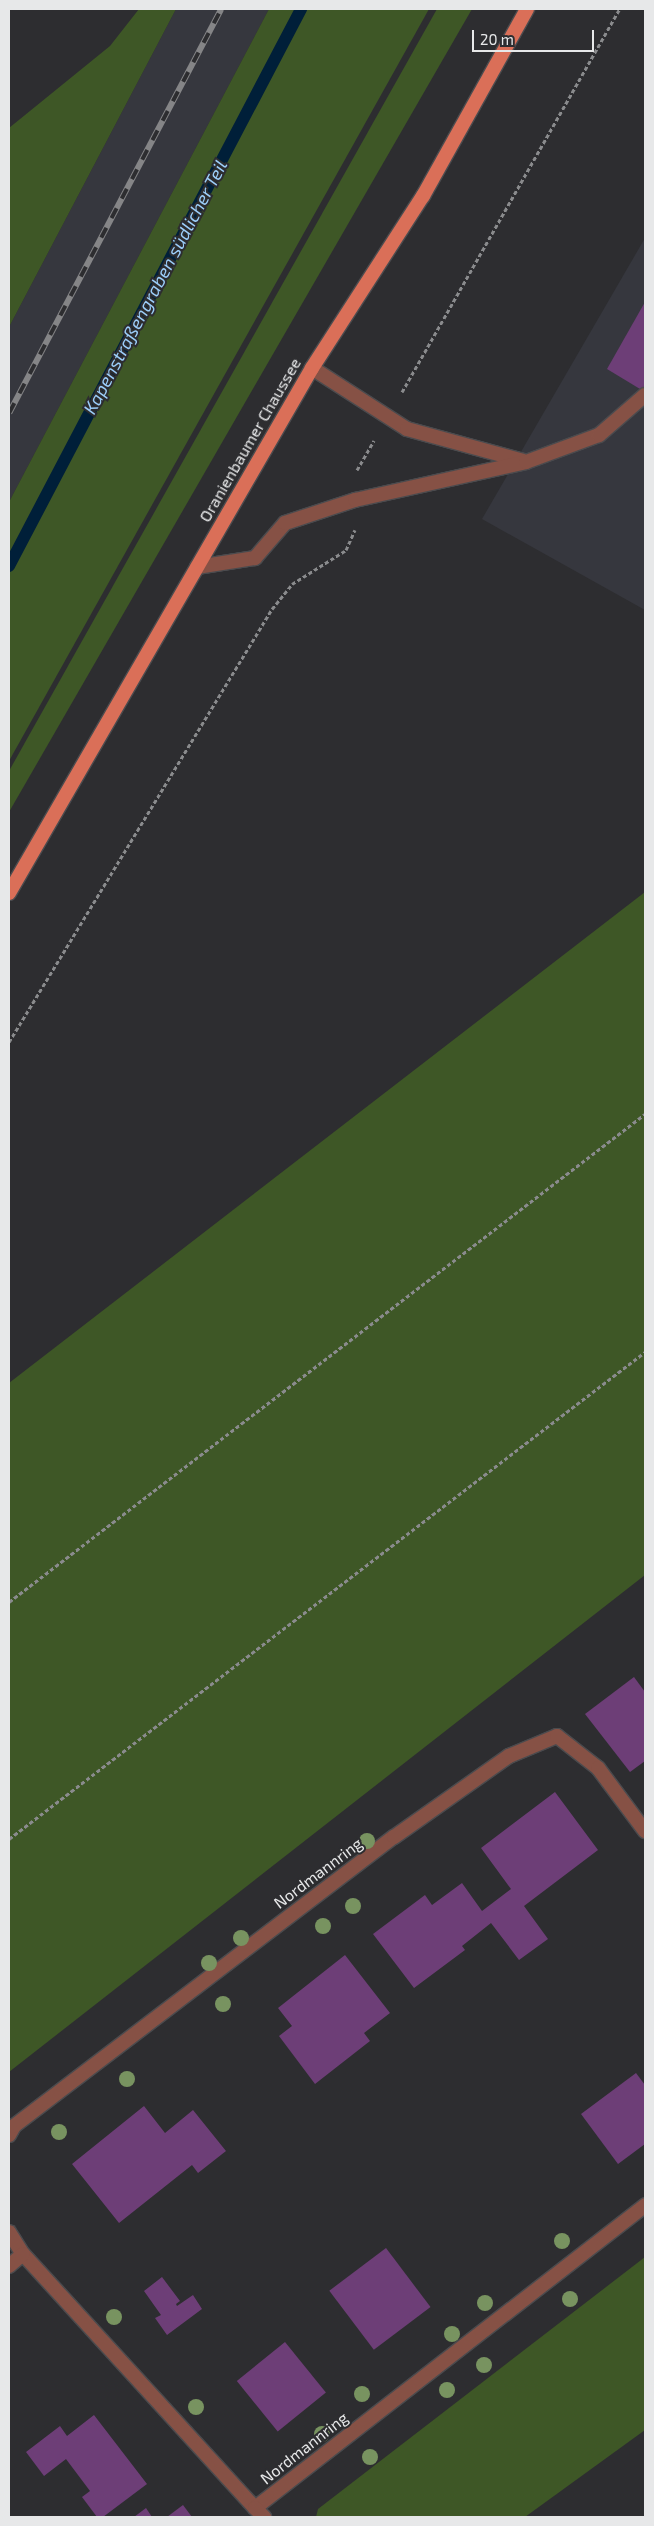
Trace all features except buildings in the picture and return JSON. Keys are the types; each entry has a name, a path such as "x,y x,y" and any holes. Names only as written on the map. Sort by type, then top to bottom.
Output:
{"main road":[{"name":"Oranienbaumer Chaussee","path":"9,893 312,368 423,196 527,9"}],"street":[{"path":"312,368 407,430 526,462"},
{"path":"197,567 255,558 285,523 355,500 526,462 599,435 645,395"},
{"name":"Nordmannring","path":"9,2135 14,2126 394,1837 509,1756 557,1736 598,1768 645,1831"},
{"name":"Nordmannring","path":"9,2232 23,2254 259,2512 645,2205"},
{"path":"9,2266 23,2254"}],"path":[{"path":"9,1602 645,1114"},
{"path":"9,1839 645,1352"}],"shaded area":[{"path":"176,9 269,9 9,502 9,327"},
{"path":"645,238 645,610 482,519"}],"green space":[{"path":"139,9 176,9 9,327 9,128 110,46"},
{"path":"269,9 429,9 9,761 9,502"},
{"path":"437,9 472,9 9,812 9,771"},
{"path":"645,892 645,1575 9,2072 9,1383"},
{"path":"645,2257 645,2430 525,2517 316,2517 318,2509"}],"waterway":[{"name":"Kapenstraßengraben südlicher Teil","path":"9,566 301,9"}],"railway":[{"path":"9,413 221,9"}]}
